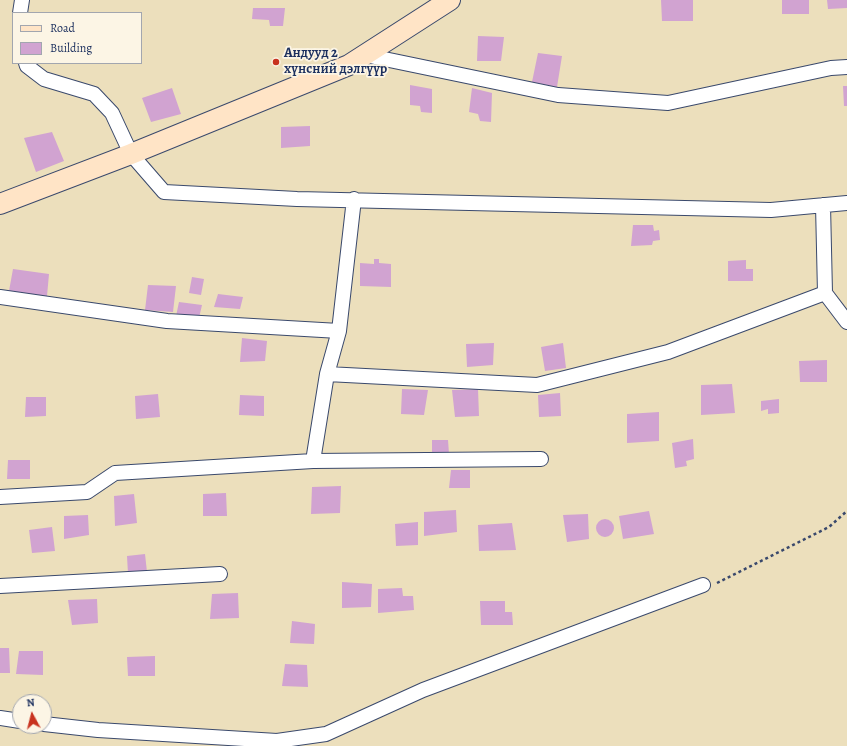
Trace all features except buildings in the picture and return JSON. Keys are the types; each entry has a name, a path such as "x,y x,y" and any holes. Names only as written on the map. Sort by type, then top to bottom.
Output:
{"street":[{"path":"20,12 22,0"},
{"path":"0,204 131,154 349,65 450,0"},
{"path":"365,55 558,95 668,103 831,68 847,67"},
{"path":"26,64 44,79 94,94 112,113 131,154 164,192 297,199 354,199 771,210 847,203"},
{"path":"313,461 327,374 339,332 354,199"},
{"path":"823,205 825,293 847,322"},
{"path":"327,374 537,385 668,352 825,293"},
{"path":"0,297 167,321 339,332"},
{"path":"0,497 87,492 116,472 313,461 541,459"},
{"path":"0,586 220,574"},
{"path":"52,725 98,730 277,741 326,734 423,690 702,585"},
{"path":"0,718 12,720"}],"place":[{"name":"Андууд 2 хүнсний дэлгүүр","path":"276,62"}]}
